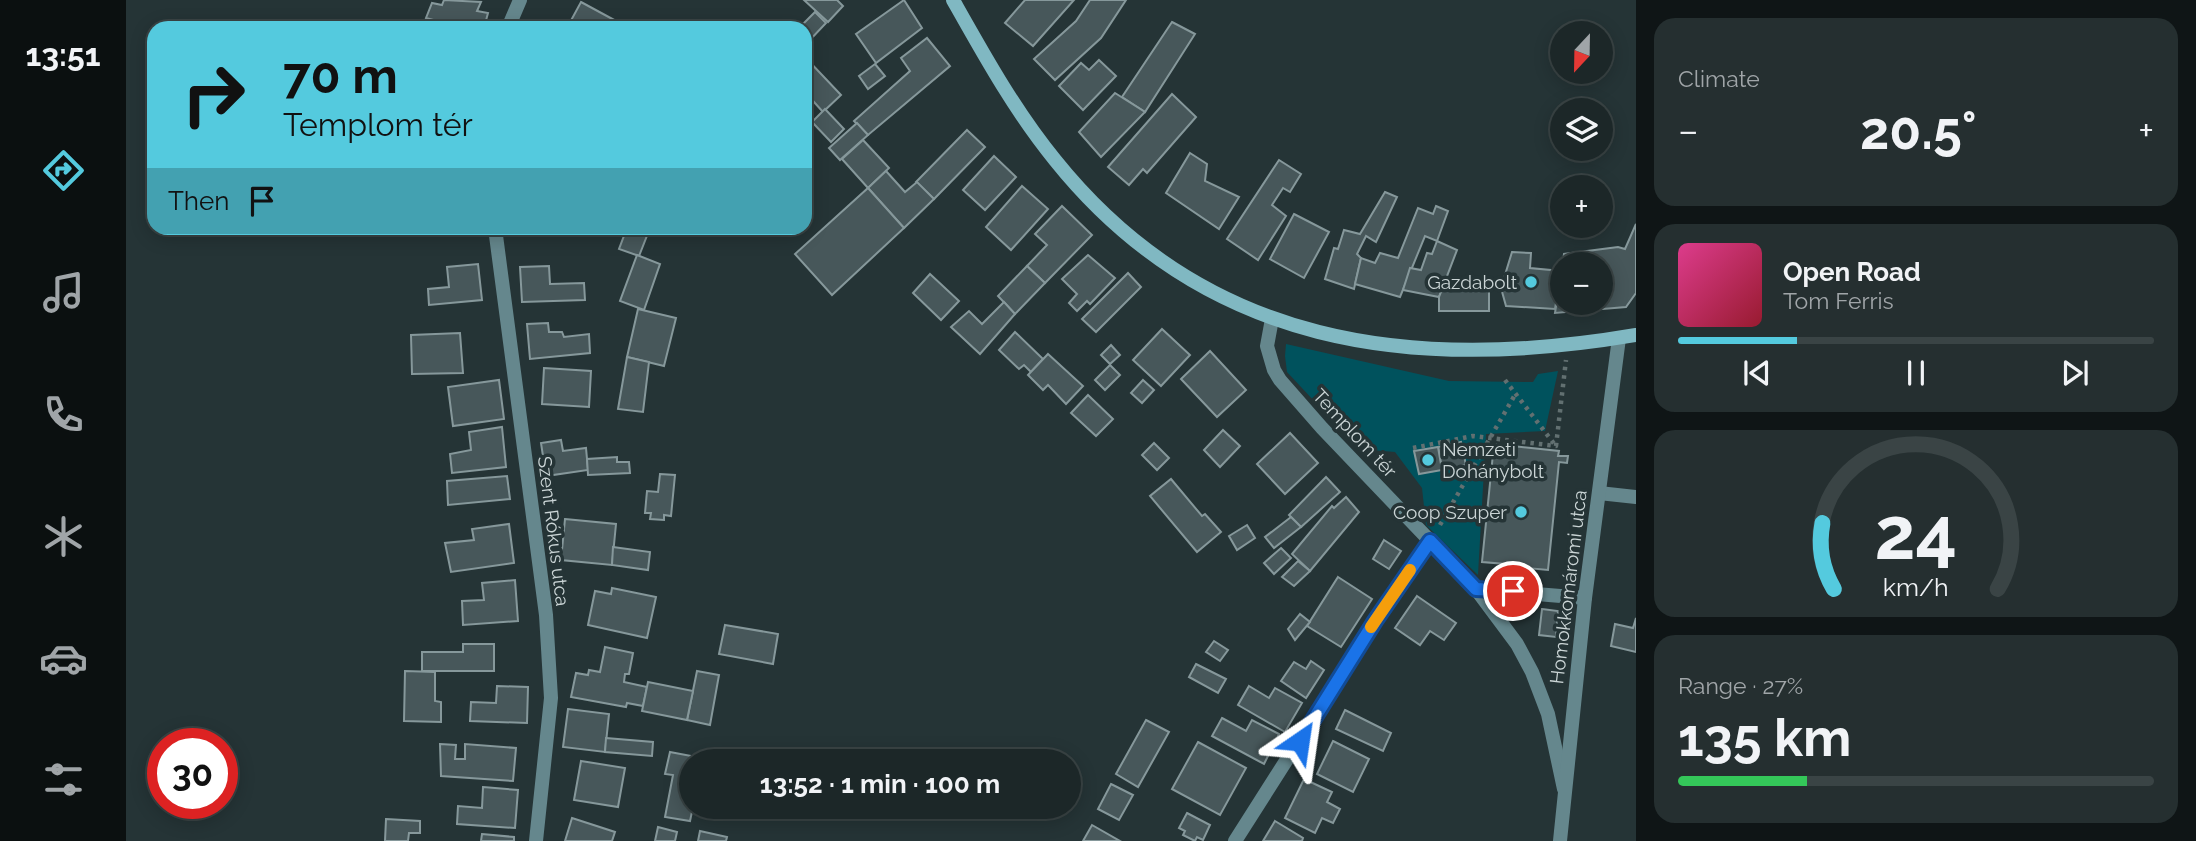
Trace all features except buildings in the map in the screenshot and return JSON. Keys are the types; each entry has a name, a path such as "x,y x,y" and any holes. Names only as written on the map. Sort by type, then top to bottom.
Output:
{"street":[{"path":"511,21 520,0"},
{"path":"953,0 1020,113 1056,161 1123,230 1184,276 1234,303 1272,319 1320,333 1401,347 1492,351 1568,346 1631,334"},
{"name":"Szent Rókus utca","path":"496,235 546,615 551,698 536,841"},
{"name":"Templom tér","path":"1272,319 1267,346 1280,380 1501,619 1532,672 1553,734 1564,789"},
{"name":"Homokkomáromi utca","path":"1560,841 1599,493 1631,334"},
{"path":"1599,493 1636,497"},
{"path":"1235,841 1375,621 1430,541"},
{"path":"1476,589 1586,598"}],"path":[{"path":"1556,446 1568,346"},
{"path":"1505,380 1556,446"},
{"path":"1430,541 1516,393"},
{"path":"1413,448 1473,436 1556,446"}],"shaded area":[{"path":"1286,344 1449,381 1533,382 1538,374 1558,371 1545,431 1486,434 1478,575 1426,525 1422,488 1395,452 1359,449 1287,372"}],"slow traffic":[{"path":"1371,627 1410,570"}],"place":[{"name":"Gazdabolt","path":"1531,282"},
{"name":"Nemzeti Dohánybolt","path":"1428,460"},
{"name":"Coop Szuper","path":"1521,512"}],"route":[{"path":"1300,741 1375,621 1430,541 1476,589 1513,591"}]}
